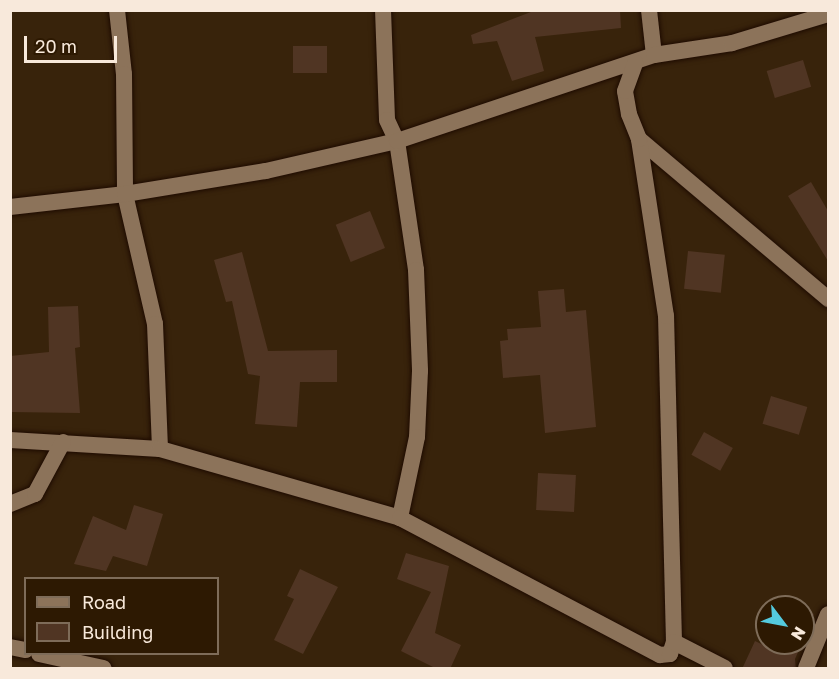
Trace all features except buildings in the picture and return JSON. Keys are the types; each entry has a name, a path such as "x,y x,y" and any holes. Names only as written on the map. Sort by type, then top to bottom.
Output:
{"street":[{"path":"117,10 124,74 125,194 155,324 160,449"},
{"path":"383,10 387,120 397,141 416,270 420,371 417,437 400,519"},
{"path":"649,10 654,55"},
{"path":"10,207 125,194 266,171 397,141 654,55 732,43 828,14"},
{"path":"10,440 160,449 400,519 660,655 670,654 674,642 666,316 639,139 625,91 635,63"},
{"path":"639,139 828,299"},
{"path":"10,504 35,494 63,442"},
{"path":"807,669 828,614"},
{"path":"674,642 725,669"},
{"path":"43,655 103,669"}]}
